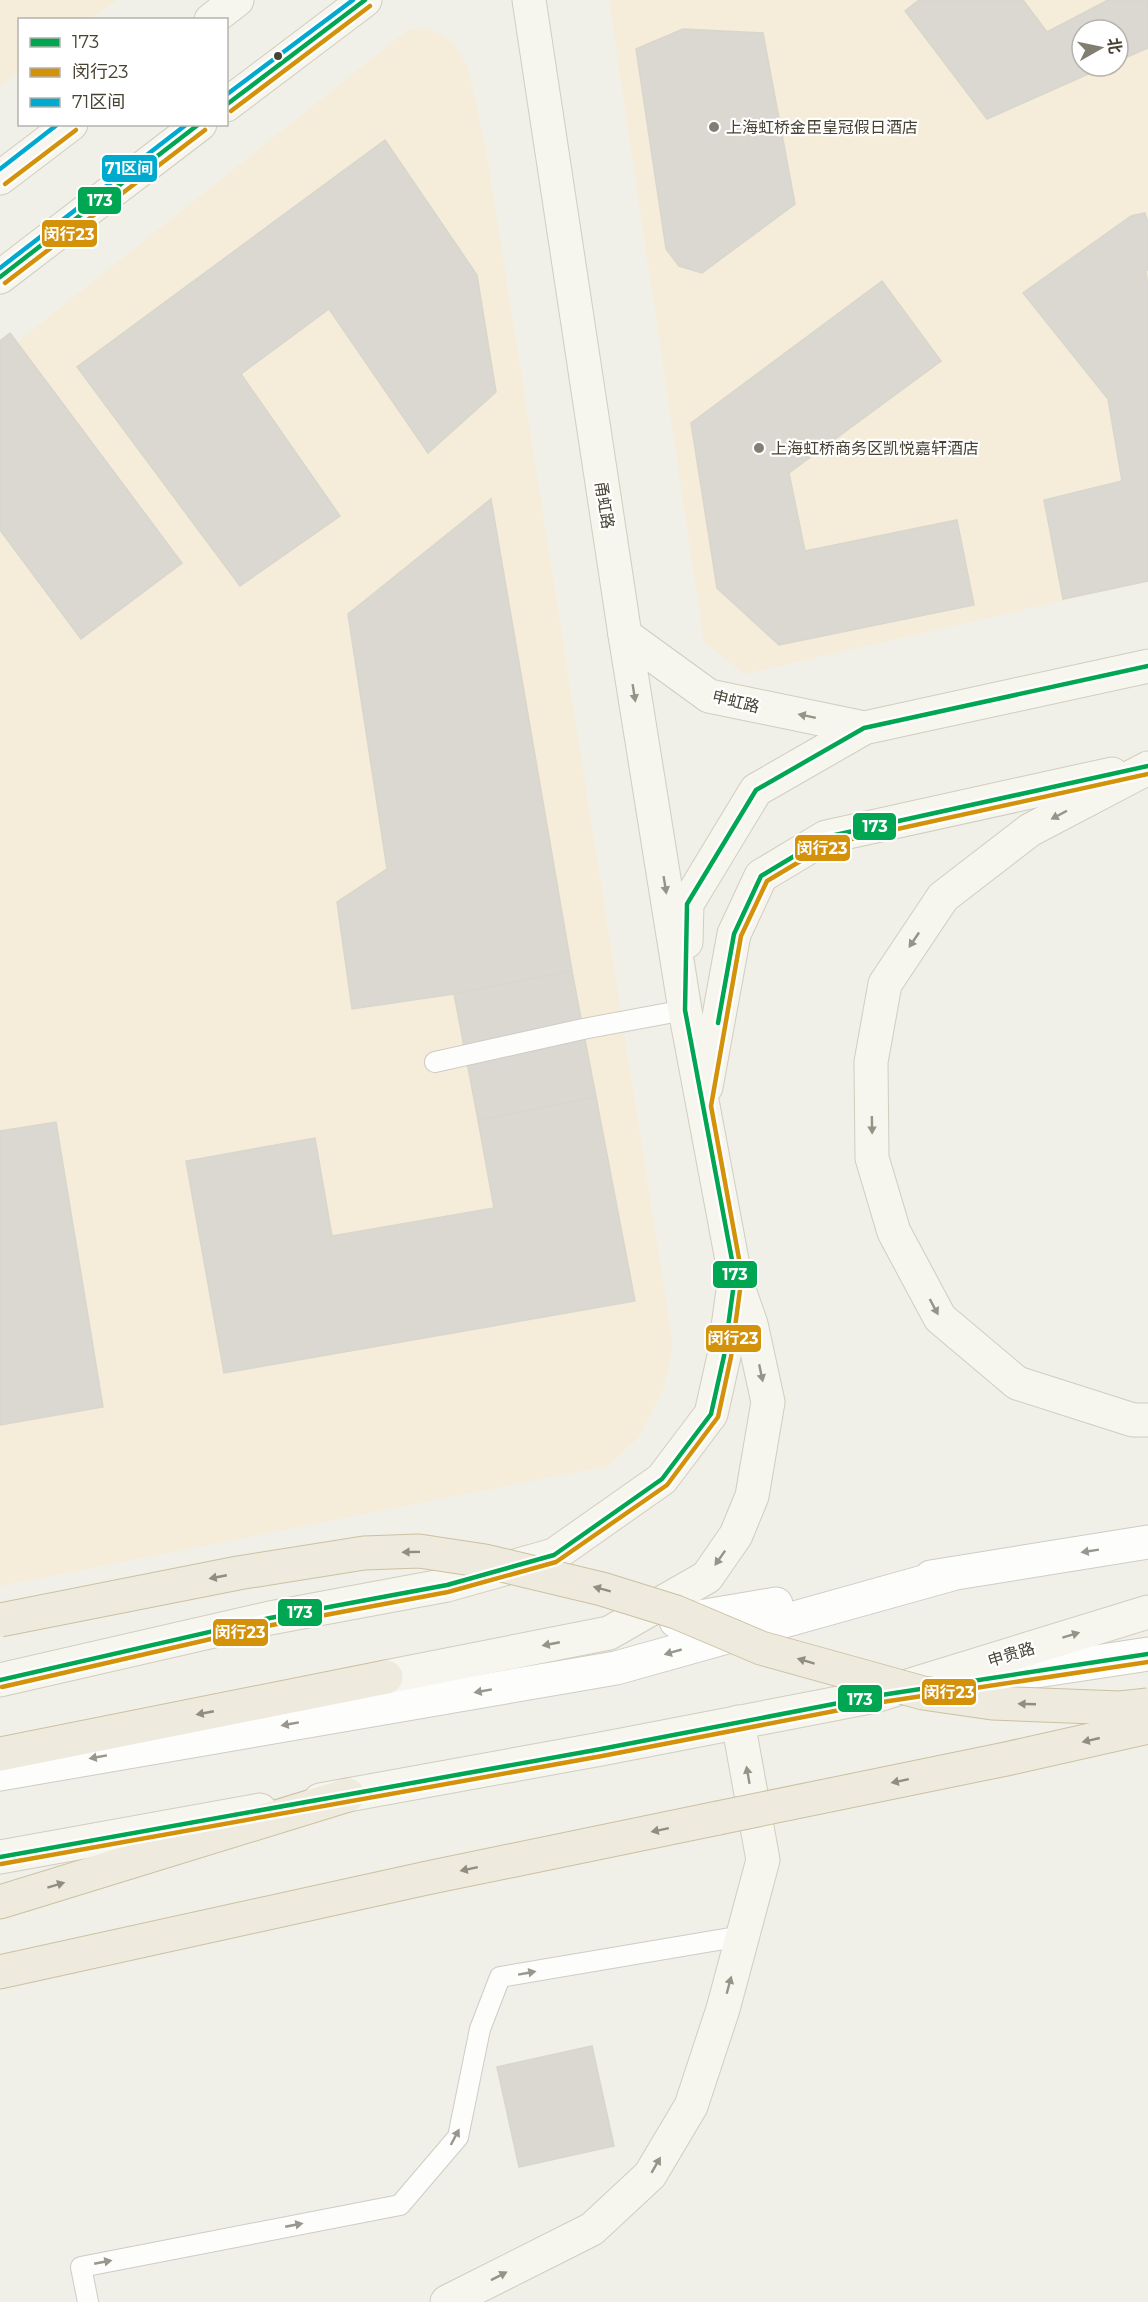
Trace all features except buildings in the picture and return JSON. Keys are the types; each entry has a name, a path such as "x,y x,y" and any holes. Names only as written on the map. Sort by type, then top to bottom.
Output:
{"highway":[{"path":"0,1620 238,1573 364,1553 419,1551 485,1561 602,1589 676,1612 761,1647 923,1693 992,1703 1120,1708 1148,1705"},
{"path":"0,1754 386,1677"},
{"path":"0,1972 318,1902 1006,1759 1148,1727"},
{"path":"0,1902 348,1794"},
{"path":"0,1995 318,1902"}],"main road":[{"path":"214,18 237,0"},
{"path":"228,103 365,0"},
{"name":"甬虹路","path":"529,0 625,635 685,1010"},
{"path":"0,178 68,126"},
{"path":"0,277 197,126"},
{"name":"申虹路","path":"625,635 709,696 864,728"},
{"name":"申虹路","path":"685,1010 687,904 756,790 864,728 1148,666"},
{"path":"703,1106 734,934 761,876 826,837 1148,767"},
{"path":"1148,767 1030,830 943,897 885,984 871,1062 872,1158 894,1232 940,1318 1017,1383 1133,1420 1148,1420"},
{"path":"386,1677 609,1633 707,1577 736,1535 753,1496 768,1402 751,1324 735,1276 685,1010"},
{"path":"0,1680 270,1618 447,1584 554,1555 662,1479 711,1414 724,1356 735,1276"},
{"name":"申贵路","path":"0,1857 875,1696 1148,1612"},
{"path":"447,2302 592,2229 650,2175 691,2106 723,2009 763,1860 738,1722"}],"street":[{"path":"609,1633 1148,1542"},
{"path":"0,1774 616,1668 952,1574"},
{"name":"申贵路","path":"875,1696 1148,1654"}],"lane":[{"path":"435,1062 583,1029 685,1010"},
{"path":"88,2302 81,2266 400,2205 458,2137 480,2029 500,1977 742,1936"}],"shaded area":[{"path":"0,0 117,0 91,18 18,18 18,73 0,86"},
{"path":"609,0 1148,0 1148,581 745,674 704,642"},
{"path":"426,28 451,40 468,67 486,149 673,1345 663,1391 638,1438 608,1466 0,1586 0,356 408,30"}],"transit line":[{"name":"71区间","path":"228,94 353,0"},
{"name":"173","path":"228,103 365,0"},
{"name":"闵行23","path":"231,111 370,6"},
{"name":"71区间","path":"0,169 55,126"},
{"name":"71区间","path":"0,268 184,126"},
{"name":"173","path":"0,277 196,126"},
{"name":"闵行23","path":"5,184 76,130"},
{"name":"闵行23","path":"5,283 205,130"},
{"name":"173","path":"0,1680 270,1618 447,1585 554,1555 662,1479 711,1414 724,1356 735,1276 685,1010 687,904 756,790 864,728 1148,666"},
{"name":"173","path":"718,1023 734,934 761,876 826,837 1148,766"},
{"name":"闵行23","path":"2,1687 272,1625 448,1592 556,1562 667,1485 718,1417 731,1357 742,1275 711,1106 741,936 767,881 829,844 1148,774"},
{"name":"173","path":"0,1857 601,1749 875,1696 1148,1654"},
{"name":"闵行23","path":"1,1864 602,1756 876,1703 1148,1662"}],"place":[{"name":"上海虹桥金臣皇冠假日酒店","path":"714,127"},
{"name":"上海虹桥商务区凯悦嘉轩酒店","path":"759,448"}]}
